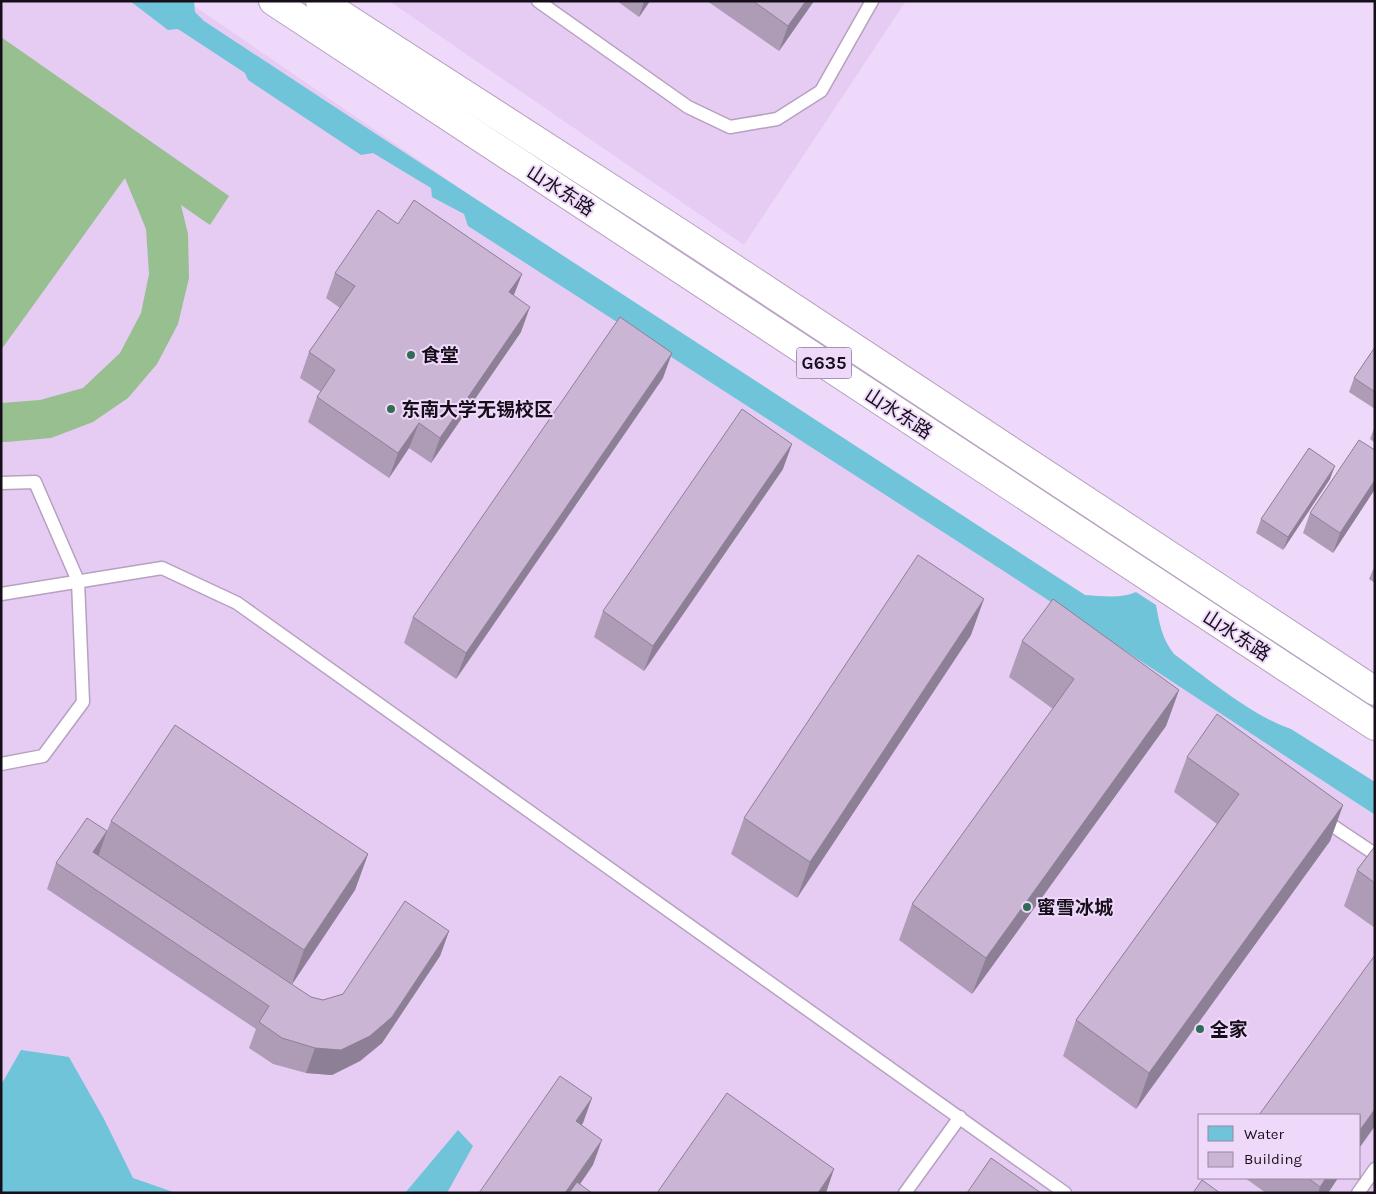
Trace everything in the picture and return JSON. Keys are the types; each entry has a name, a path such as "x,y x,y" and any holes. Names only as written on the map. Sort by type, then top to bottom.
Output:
{"highway":[{"name":"山水东路","path":"273,1 1375,726"},
{"name":"山水东路","path":"320,1 688,238 1375,691"}],"lane":[{"path":"538,1 688,107 730,127 777,119 820,92 872,1"},
{"path":"1,483 35,482 78,582 83,702 43,756 1,764"},
{"path":"1,594 162,568 237,603 1065,1193"},
{"path":"1318,816 1375,854"},
{"path":"905,1193 960,1118"},
{"path":"1358,1193 1375,1169"}],"shaded area":[{"name":"东南大学无锡校区","path":"1,1 187,1 1375,816 1375,1193 1,1193"},
{"path":"389,1 906,1 744,245"}],"green space":[{"path":"1,37 229,196 210,225 181,205 188,234 189,278 178,324 157,364 128,398 93,422 51,438 6,442 1,442 1,403 40,400 83,388 120,353 141,313 149,274 146,229 125,178 1,350"}],"water":[{"path":"130,1 194,1 195,12 204,21 1085,595 1117,596 1136,592 1156,605 1164,636 1174,654 1246,706 1291,729 1375,782 1375,815 1019,581 468,226 464,214 432,197 431,188 373,153 361,155 248,80 245,73 178,29 168,30"},
{"path":"21,1050 69,1057 104,1119 133,1178 176,1193 1,1193 1,1085"},
{"path":"458,1130 473,1146 447,1193 405,1193"}],"building":[{"path":"753,1 806,1 788,26"},
{"name":"食堂","path":"414,200 522,274 509,292 530,307 440,438 419,423 398,453 317,397 335,370 309,352 355,286 335,273 378,210 398,224"},
{"path":"620,317 672,353 466,653 413,617"},
{"path":"1375,347 1375,392 1354,378"},
{"path":"742,409 792,444 653,646 603,611"},
{"path":"1359,440 1375,450 1375,480 1340,533 1310,513"},
{"path":"1309,448 1335,466 1288,537 1261,519"},
{"path":"918,555 984,599 810,862 744,818"},
{"path":"1053,599 1179,690 986,958 912,904 1074,679 1022,641"},
{"path":"1217,714 1343,805 1149,1073 1076,1020 1239,794 1187,757"},
{"path":"175,725 368,854 304,950 111,821"},
{"path":"87,818 107,831 93,852 311,997 323,1000 343,994 405,901 449,931 392,1017 370,1036 341,1050 315,1048 282,1038 259,1022 269,1006 56,863"},
{"path":"1375,846 1375,883 1357,870"},
{"path":"1375,955 1375,1109 1361,1129 1361,1114 1260,1114"},
{"path":"560,1076 592,1098 576,1121 602,1140 565,1193 479,1193"},
{"path":"727,1093 834,1169 818,1193 657,1193"},
{"path":"991,1158 1041,1193 967,1193"},
{"path":"1309,1179 1325,1179 1320,1187"},
{"path":"1202,1180 1220,1193 1193,1193"},
{"path":"577,1182 592,1193 569,1193"}],"place":[{"name":"食堂","path":"411,355"},
{"name":"东南大学无锡校区","path":"391,409"},
{"name":"蜜雪冰城","path":"1027,907"},
{"name":"全家","path":"1200,1029"}]}
